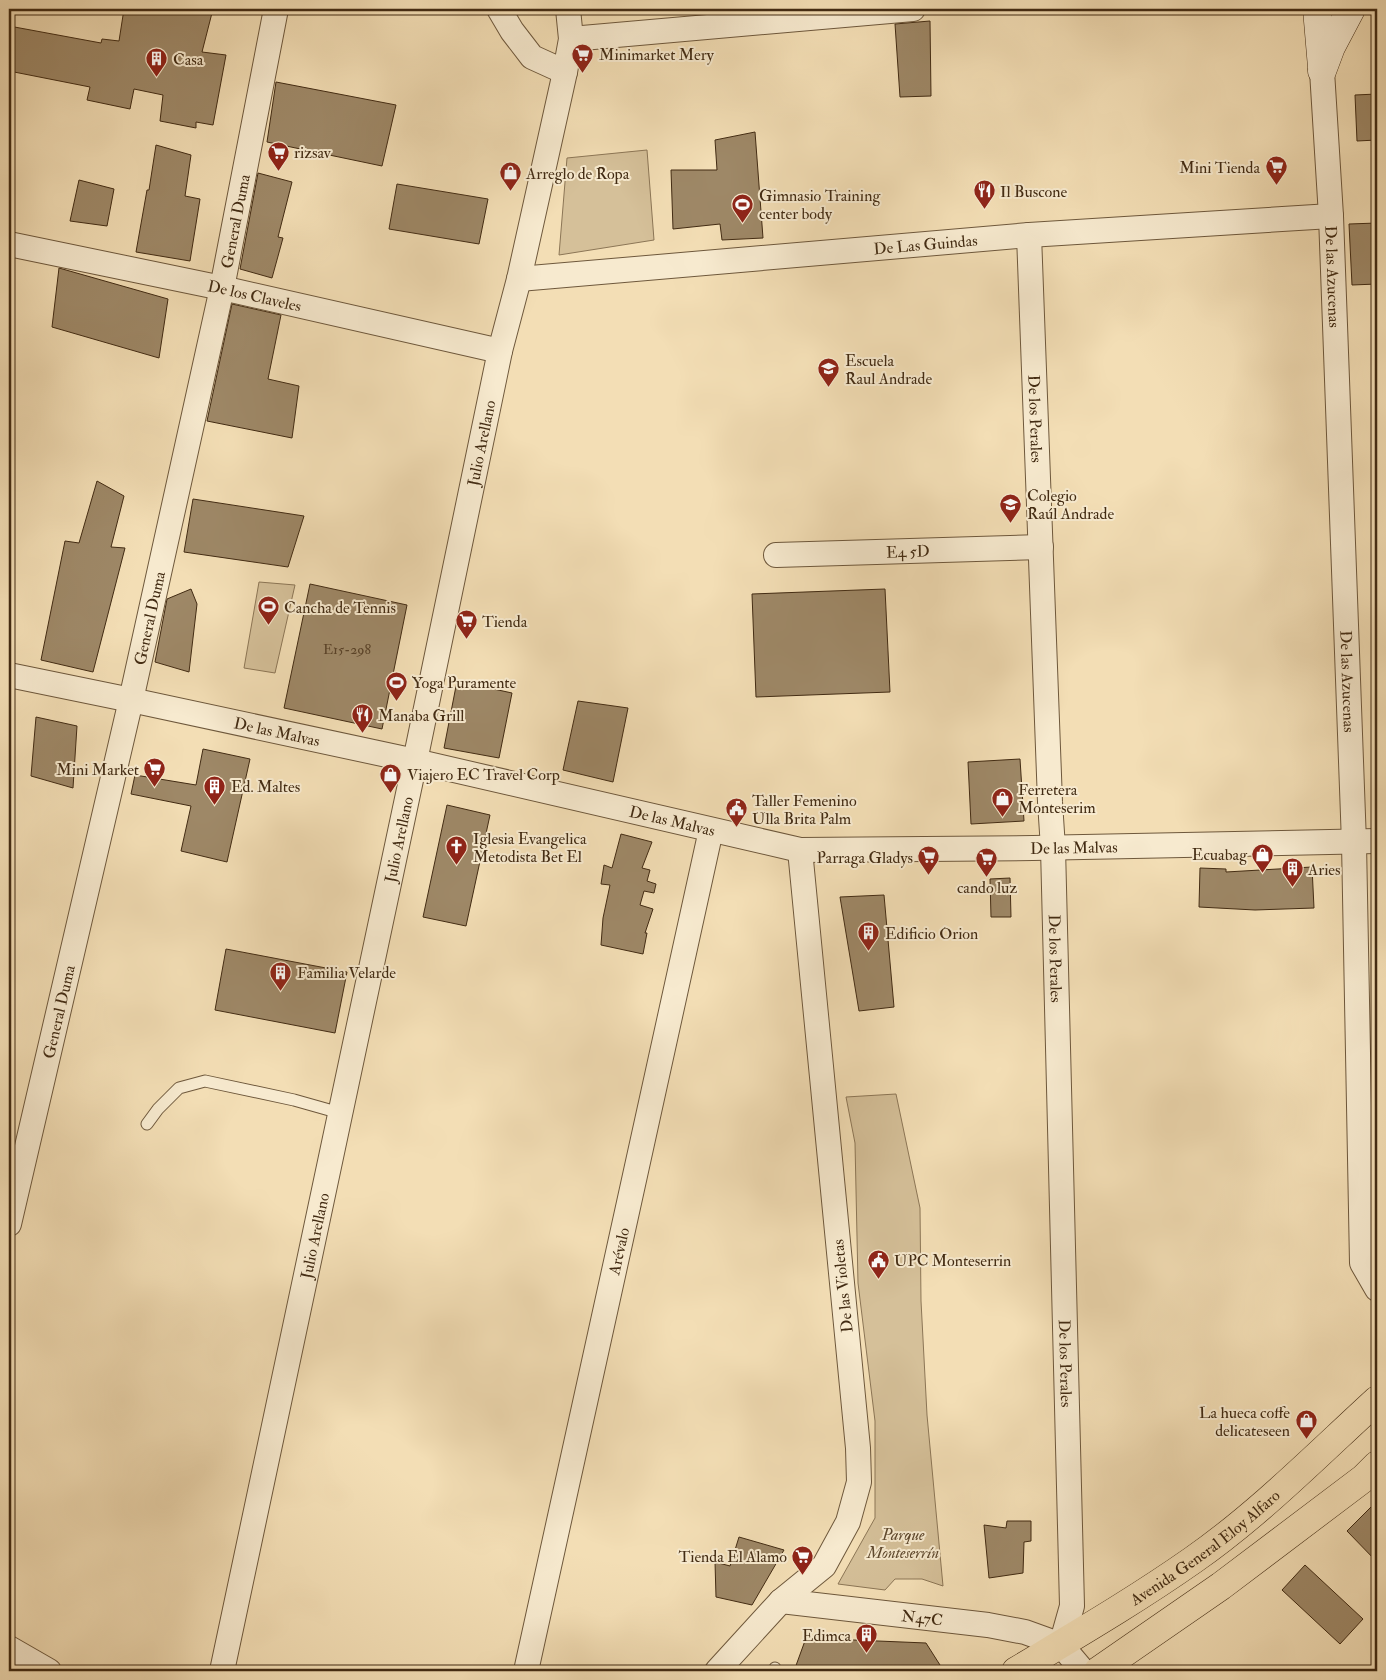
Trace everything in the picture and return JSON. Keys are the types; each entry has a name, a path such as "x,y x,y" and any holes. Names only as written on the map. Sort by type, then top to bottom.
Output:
{"main road":[{"name":"Avenida General Eloy Alfaro","path":"1016,1671 1061,1645 1194,1559 1257,1509 1377,1400"},
{"path":"1098,1671 1221,1586 1364,1478 1377,1465"}],"street":[{"name":"General Duma","path":"9,1224 132,700 222,288 276,9"},
{"path":"499,9 512,31 532,57 564,72"},
{"name":"Julio Arellano","path":"222,1671 500,350 519,279 571,39 568,9"},
{"path":"571,39 913,9"},
{"name":"De las Azucenas","path":"1317,9 1331,216 1354,843 1362,1263 1377,1289"},
{"name":"De las Azucenas","path":"1322,71 1338,32 1351,9"},
{"name":"De Las Guindas","path":"519,279 1029,235 1331,216"},
{"name":"De los Perales","path":"1029,235 1053,848 1072,1606 1061,1645"},
{"name":"De los Claveles","path":"9,244 222,288 500,350"},
{"name":"E4 5D","path":"776,555 1041,547"},
{"name":"De las Malvas","path":"9,675 415,761 800,850 1053,848 1354,843 1377,841"},
{"name":"Arévalo","path":"526,1671 711,830"},
{"name":"De las Violetas","path":"717,1671 781,1601 824,1566 848,1522 859,1482 858,1448 800,850"},
{"name":"N47C","path":"781,1601 988,1625 1025,1632 1061,1645"},
{"path":"1061,1645 1083,1671"},
{"path":"9,1648 49,1671"}],"lane":[{"path":"147,1124 178,1088 204,1081 294,1100 340,1113"}],"green space":[{"path":"647,150 654,240 559,255 567,158"},
{"name":"Cancha de Tennis","path":"259,582 295,585 275,673 244,668"},
{"name":"Parque Monteserrín","path":"896,1094 920,1208 921,1301 927,1415 943,1586 922,1579 895,1579 885,1590 838,1584 875,1518 875,1421 858,1283 855,1143 846,1097"}],"building":[{"path":"124,9 213,9 202,52 226,55 213,125 196,122 196,128 160,121 163,95 134,89 130,109 87,100 90,87 9,71 9,26 101,43 102,39 119,41"},
{"path":"930,21 931,96 900,97 895,24"},
{"path":"276,82 396,105 382,166 267,142"},
{"path":"1377,94 1377,140 1357,141 1355,95"},
{"path":"755,132 763,238 722,240 720,224 673,229 671,170 717,170 715,140"},
{"path":"156,145 191,155 185,196 200,199 190,261 136,252"},
{"path":"258,173 292,182 278,237 283,238 272,278 240,269"},
{"path":"79,180 114,189 107,226 70,221"},
{"path":"397,184 488,199 479,244 389,229"},
{"path":"1377,223 1377,284 1352,285 1349,224"},
{"path":"59,268 168,299 159,358 52,327"},
{"path":"232,304 281,315 268,379 299,386 292,438 207,421"},
{"path":"97,481 124,496 111,547 125,548 93,672 41,660 65,541 79,543"},
{"path":"193,499 304,516 288,567 184,552"},
{"path":"310,584 407,605 382,729 284,708"},
{"path":"191,589 197,604 189,672 155,662 167,599"},
{"path":"885,589 890,692 756,697 752,594"},
{"path":"457,681 512,693 499,758 444,748"},
{"path":"578,701 628,708 613,782 563,770"},
{"path":"36,717 77,726 73,788 31,776"},
{"name":"Ed. Maltes","path":"203,749 250,759 227,862 181,851 191,806 131,794 135,775 196,785"},
{"path":"1020,759 1024,821 971,824 968,762"},
{"name":"Iglesia Evangelica Metodista Bet El","path":"447,805 490,815 466,926 423,917"},
{"path":"621,834 652,842 642,868 650,870 647,881 656,884 654,893 644,891 640,905 653,909 645,933 647,933 643,954 601,945 603,918 610,885 601,884 604,865 612,868"},
{"path":"1312,867 1314,908 1255,910 1199,907 1200,868 1226,869 1226,872"},
{"path":"1010,878 1011,917 991,917 990,879"},
{"name":"Edificio Orion","path":"884,895 894,1007 859,1011 840,897"},
{"name":"Familia Velarde","path":"226,949 347,972 335,1033 215,1010"},
{"path":"1377,1501 1377,1562 1347,1531"},
{"path":"1007,1521 1031,1521 1031,1541 1024,1542 1023,1573 989,1578 984,1525 1006,1528"},
{"path":"739,1537 784,1550 752,1605 716,1597 715,1562 730,1566"},
{"path":"1305,1565 1363,1619 1340,1644 1282,1590"},
{"name":"Edimca","path":"806,1638 926,1643 940,1665 931,1671 794,1671"}],"place":[{"name":"Minimarket Mery","path":"583,73"},
{"name":"Casa","path":"157,78"},
{"name":"rizsav","path":"278,171"},
{"name":"Mini Tienda","path":"1276,186"},
{"name":"Arreglo de Ropa","path":"510,192"},
{"name":"Il Buscone","path":"984,210"},
{"name":"Gimnasio Training center body","path":"743,223"},
{"name":"Escuela Raul Andrade","path":"829,388"},
{"name":"Colegio Raúl Andrade","path":"1011,523"},
{"name":"Cancha de Tennis","path":"268,626"},
{"name":"Tienda","path":"466,640"},
{"name":"Yoga Puramente","path":"396,701"},
{"name":"Manaba Grill","path":"362,734"},
{"name":"Mini Market","path":"155,788"},
{"name":"Viajero EC Travel Corp","path":"391,793"},
{"name":"Ed. Maltes","path":"215,805"},
{"name":"Ferretera Monteserim","path":"1002,817"},
{"name":"Taller Femenino Ulla Brita Palm","path":"736,828"},
{"name":"Iglesia Evangelica Metodista Bet El","path":"457,866"},
{"name":"Ecuabag","path":"1263,873"},
{"name":"Parraga Gladys","path":"929,876"},
{"name":"cando luz","path":"987,877"},
{"name":"Aries","path":"1292,888"},
{"name":"Edificio Orion","path":"869,952"},
{"name":"Familia Velarde","path":"281,991"},
{"name":"UPC Monteserrin","path":"878,1279"},
{"name":"La hueca coffe delicateseen","path":"1306,1440"},
{"name":"Tienda El Alamo","path":"803,1575"},
{"name":"Edimca","path":"867,1654"}]}
